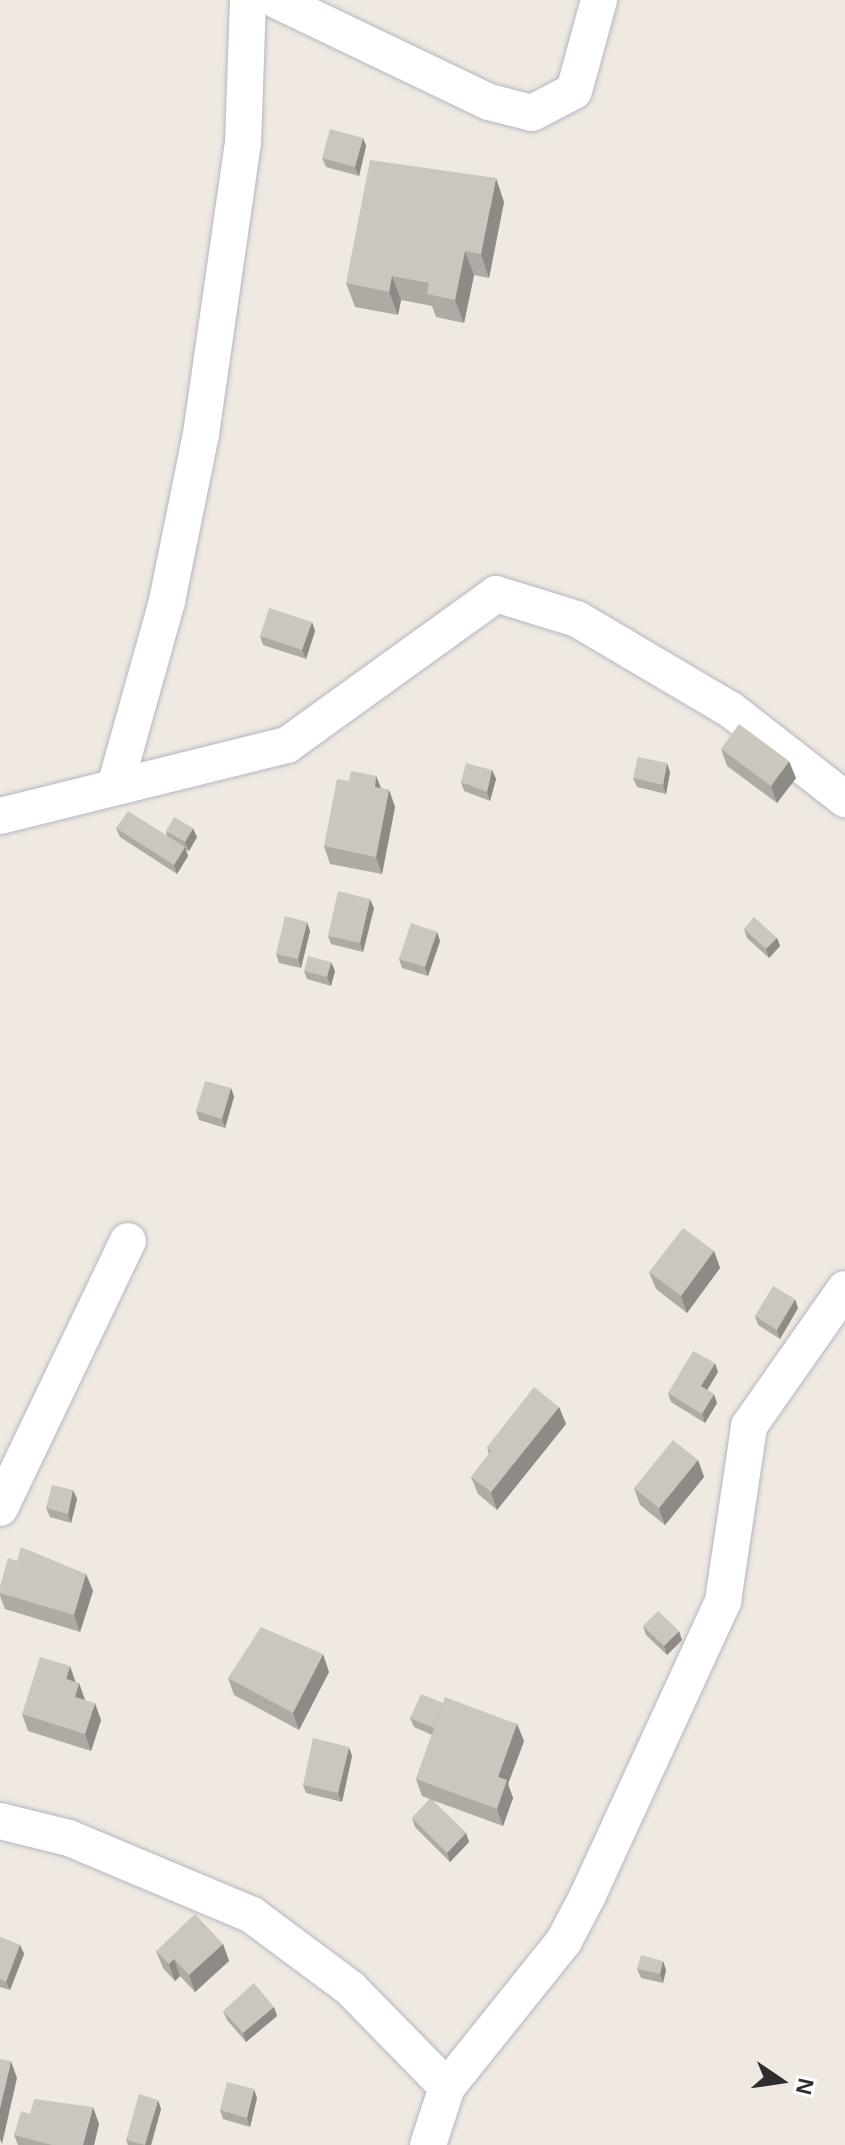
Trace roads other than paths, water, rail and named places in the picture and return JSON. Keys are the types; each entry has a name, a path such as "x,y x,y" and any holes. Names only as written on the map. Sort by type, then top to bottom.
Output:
{"street":[{"path":"116,783 167,601 201,434 243,144 248,0"},
{"path":"276,0 489,102 532,113 574,91 599,0"},
{"path":"0,816 116,783 202,771 287,745 496,594 577,619 731,710 845,799"},
{"path":"0,1508 8,1459 128,1241"},
{"path":"428,2145 447,2087 564,1941 588,1895 723,1601 749,1426 845,1289"},
{"path":"0,1821 69,1838 252,1915 350,1988 447,2087"}]}
